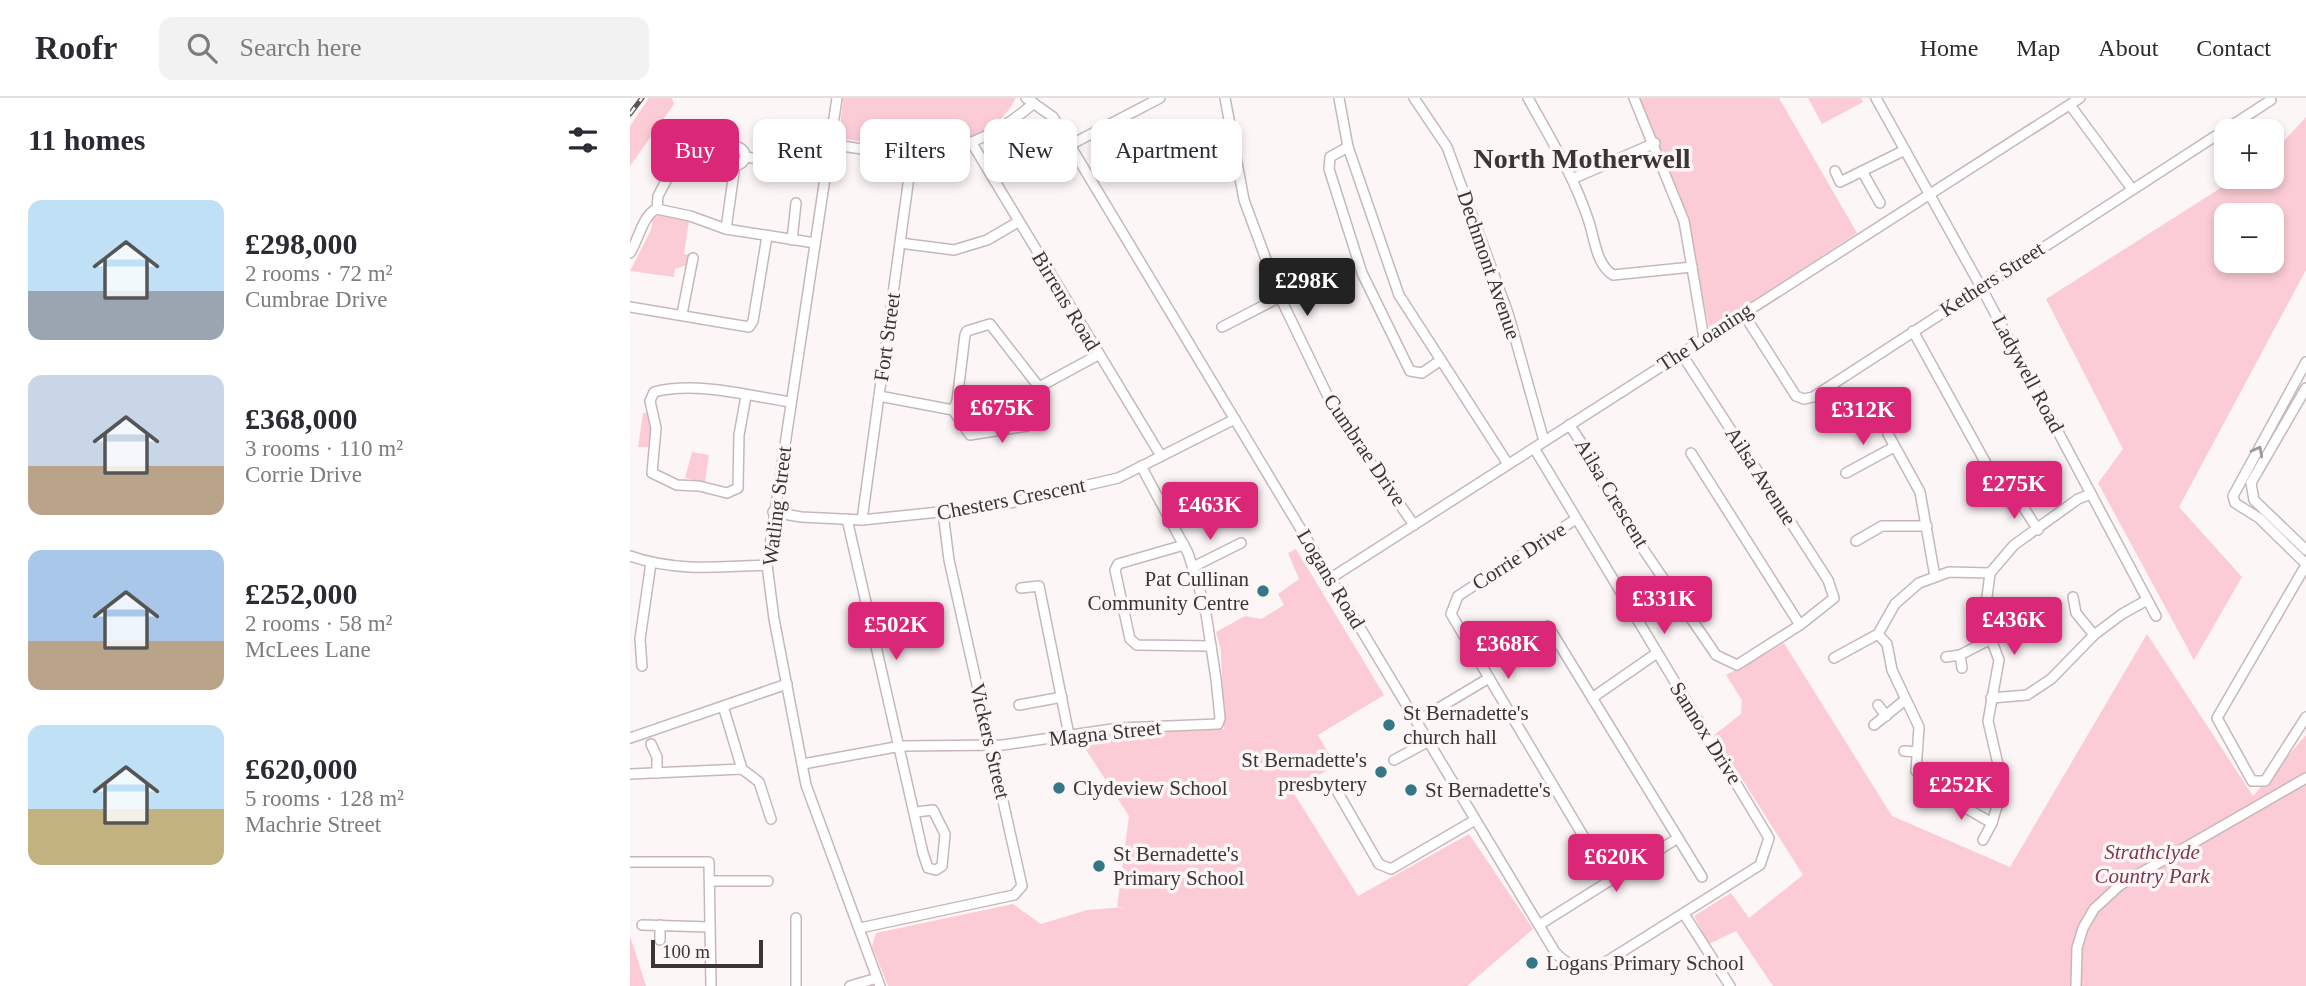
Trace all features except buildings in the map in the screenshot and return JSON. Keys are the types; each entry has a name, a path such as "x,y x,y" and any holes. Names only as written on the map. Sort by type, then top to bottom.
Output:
{"street":[{"name":"Watling Street","path":"834,119 837,98"},
{"path":"1077,141 1160,98"},
{"name":"Cumbrae Drive","path":"1225,98 1244,200 1280,297 1335,411 1414,525"},
{"path":"1339,98 1348,148 1399,295 1508,464"},
{"name":"Dechmont Avenue","path":"1414,98 1447,147 1508,313 1544,441"},
{"path":"1528,98 1572,178 1602,266 1613,275 1692,267"},
{"path":"1634,98 1655,143 1684,221 1704,338"},
{"name":"Ladywell Road","path":"1877,98 1981,286 2156,616"},
{"name":"The Loaning","path":"1331,578 2080,98"},
{"name":"Kethers Street","path":"1743,313 1788,387 1796,396 1804,399 1813,397 2270,100"},
{"path":"970,145 1030,101"},
{"name":"Logans Road","path":"1030,101 1054,119"},
{"path":"2070,105 2132,189"},
{"path":"1572,178 1655,143"},
{"name":"Birrens Road","path":"973,145 1161,456"},
{"path":"739,147 743,149 746,158"},
{"path":"1348,148 1330,156 1329,169 1362,273 1410,371 1422,373 1441,360"},
{"path":"1835,171 1840,182 1905,150"},
{"name":"Logans Road","path":"1077,157 1475,821 1563,960 1578,967 1600,965 1684,914"},
{"path":"739,164 746,158"},
{"path":"746,158 753,159"},
{"path":"1862,171 1880,203"},
{"path":"657,209 658,196 665,182"},
{"path":"726,229 733,182"},
{"name":"Watling Street","path":"824,182 767,565 787,684 814,807 878,982"},
{"name":"Fort Street","path":"862,520 908,182"},
{"path":"792,240 796,202"},
{"path":"630,253 640,237 647,216 657,209 690,216 726,229 815,243"},
{"path":"900,243 954,250 987,240 1018,222"},
{"path":"630,307 749,327 753,321 768,236"},
{"path":"682,314 693,258"},
{"path":"678,271 690,272"},
{"path":"1222,327 1280,297 1333,276"},
{"path":"953,410 957,401 965,335 967,331 990,324 1040,387"},
{"path":"1913,331 1988,467"},
{"name":"Ailsa Avenue","path":"1681,353 1828,580 1834,598 1831,601"},
{"path":"879,396 953,410 970,435 1027,426 1040,387 1098,355"},
{"path":"2306,362 2233,496 2235,503 2259,519 2306,564 2217,718 2252,781 2258,782 2264,781 2306,717"},
{"path":"2306,388 2251,483 2253,496 2306,550"},
{"path":"746,396 739,435 738,488 727,493 699,486 677,485 652,472 656,428 650,401 654,392 689,390 746,396 791,402"},
{"name":"Chesters Crescent","path":"773,512 801,517 862,520 997,506 1118,478 1235,419"},
{"name":"Ailsa Crescent","path":"1569,425 1586,446 1594,470 1623,519 1716,655 1737,665 1800,625 1831,601"},
{"path":"1888,434 1920,492 1935,577"},
{"path":"1849,457 1851,471 1894,447"},
{"name":"Sannox Drive","path":"1534,448 1769,838 1760,865 1684,914"},
{"path":"1691,453 1800,625"},
{"path":"1140,466 1184,545 1193,567 1205,607 1211,646 1137,645 1130,639 1115,570 1118,564 1184,545"},
{"path":"1983,840 1992,823 2003,786 1988,721 2000,660 1991,639 1987,597 1990,573 2014,545 2078,499 2091,494"},
{"path":"2005,495 2022,505 2038,530"},
{"path":"2243,508 2253,496"},
{"name":"Vickers Street","path":"860,928 1014,895 1021,886 949,560 943,513"},
{"path":"847,519 928,868 936,870 942,866 945,834 933,810 916,812"},
{"name":"Corrie Drive","path":"1576,519 1458,596 1451,614 1610,881"},
{"path":"1856,541 1878,528 1927,526"},
{"path":"1878,528 1884,539"},
{"path":"1193,567 1241,543"},
{"path":"630,556 651,563 694,568 767,565"},
{"path":"642,666 640,639 651,563"},
{"path":"1834,658 1878,634 1895,604 1919,583 1950,572 1990,573"},
{"path":"1021,588 1039,586 1069,735"},
{"path":"2073,597 2076,613 2094,635"},
{"path":"1991,698 2027,695 2051,679 2094,635 2147,600"},
{"path":"1548,626 1702,877"},
{"path":"1878,634 1887,644 1892,670 1919,727 1916,771"},
{"path":"1946,657 1960,655 1991,639"},
{"name":"Magna Street","path":"803,764 901,746 992,746 1119,728 1218,724 1220,718 1211,646"},
{"path":"1592,698 1657,653"},
{"path":"1960,655 1962,668"},
{"path":"1417,721 1489,678"},
{"path":"630,738 787,684"},
{"path":"1019,705 1062,697"},
{"path":"1874,725 1905,700"},
{"path":"1878,705 1886,716"},
{"path":"723,706 742,769 759,782 771,818"},
{"path":"1394,760 1429,741"},
{"path":"651,744 657,757 657,772"},
{"path":"1904,751 1917,752"},
{"path":"630,774 742,769"},
{"path":"2076,986 2077,948 2083,928 2094,909 2120,884 2306,778"},
{"path":"1337,791 1379,864 1385,869 1391,869 1475,821"},
{"path":"1945,796 1992,823"},
{"path":"1539,925 1678,838"},
{"path":"630,862 709,862 711,986"},
{"path":"710,881 768,881"},
{"path":"1684,914 1730,986"},
{"path":"796,918 796,986"},
{"path":"642,925 710,927"},
{"path":"660,926 660,940"},
{"path":"850,986 878,982"}],"green space":[{"path":"649,98 672,98 674,104 663,119 651,119 651,136 630,166 630,126"},
{"path":"843,98 1016,98 1002,118 984,119 984,131 970,137 970,119 860,119 860,141 846,139 846,119 841,119"},
{"path":"1638,98 1779,98 1857,233 1715,327 1709,327 1694,252"},
{"path":"1808,98 1861,98 1863,102 1822,124"},
{"path":"2306,117 2306,270 2179,507 2242,577 2194,660 2098,483 2123,449 2046,299 2219,189 2284,189 2284,141"},
{"path":"662,214 689,221 684,254 689,255 687,265 675,269 674,277 630,271 651,230 653,218"},
{"path":"643,413 647,413 651,431 650,447 638,447"},
{"path":"692,452 709,455 705,482 685,478"},
{"path":"1296,549 1384,695 1318,735 1335,765 1293,792 1358,896 1469,834 1533,929 1467,986 888,986 872,946 876,933 1013,904 1041,924 1087,910 1126,907 1117,907 1129,816 1079,739 1120,731 1224,729 1221,650 1216,632 1245,616 1261,619 1284,605 1278,594 1299,579 1288,553"},
{"name":"Strathclyde Country Park","path":"2147,634 2253,796 2306,735 2306,986 1773,986 1736,931 1709,944 1694,916 1731,893 1749,918 1803,875 1714,735 1741,714 1742,700 1726,675 1784,643 1892,816 2010,867"},
{"path":"630,936 646,986 630,986"}],"railway":[{"path":"630,114 642,98"}],"place":[{"name":"Pat Cullinan Community Centre","path":"1263,591"},
{"name":"St Bernadette's church hall","path":"1389,725"},
{"name":"St Bernadette's presbytery","path":"1381,772"},
{"name":"Clydeview School","path":"1059,788"},
{"name":"St Bernadette's","path":"1411,790"},
{"name":"St Bernadette's Primary School","path":"1099,866"},
{"name":"Logans Primary School","path":"1532,963"}],"district":[{"name":"North Motherwell","path":"1582,158"}]}
